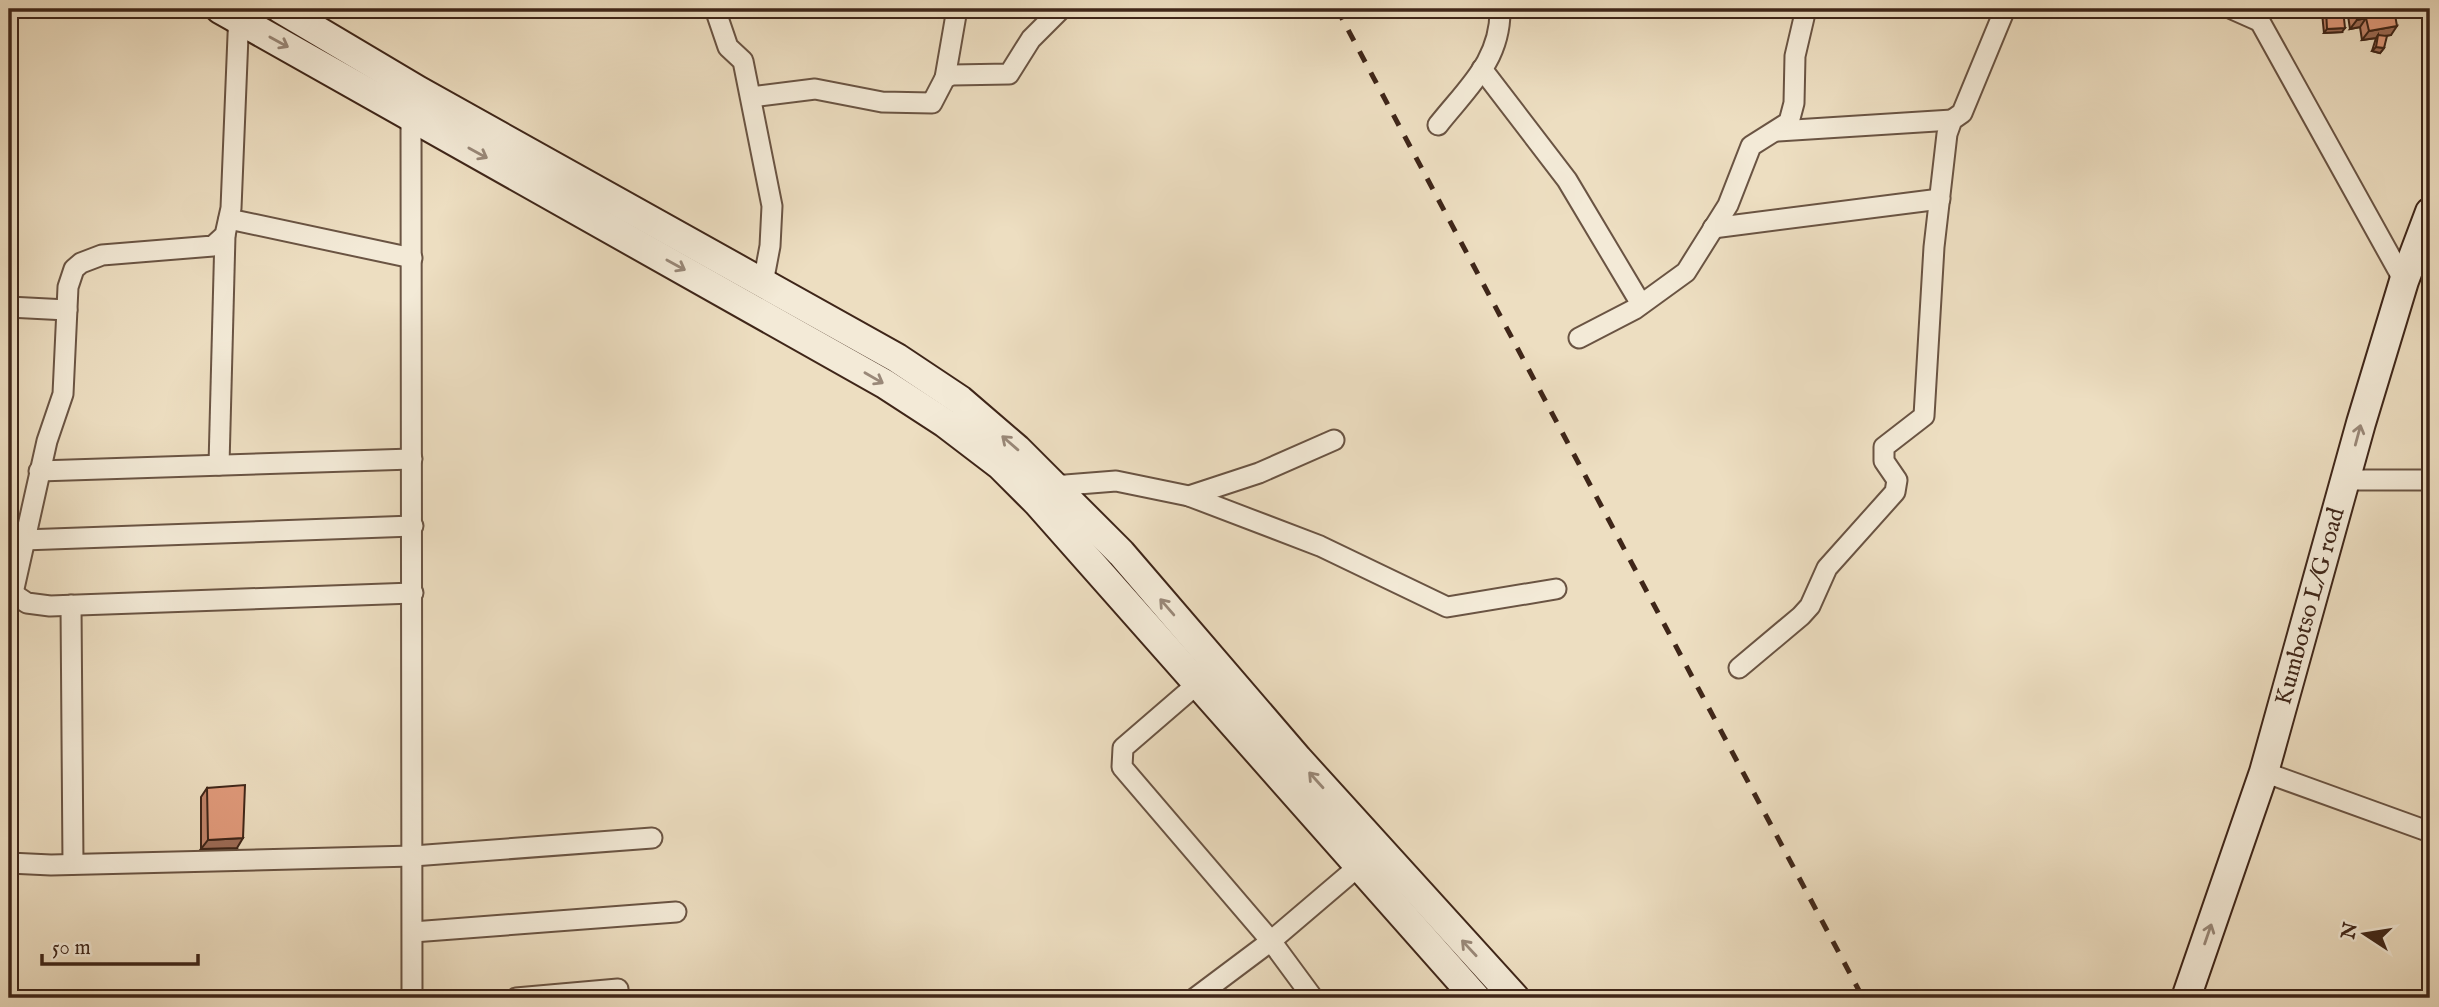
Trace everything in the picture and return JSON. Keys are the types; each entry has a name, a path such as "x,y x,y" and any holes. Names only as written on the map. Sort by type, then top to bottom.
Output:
{"main road":[{"path":"281,9 419,91 897,358 960,400 1053,485 1121,553 1298,759 1515,998"},
{"path":"232,12 863,372 945,423 1000,465 1037,502 1196,685 1476,998"},
{"name":"Kumbotso L/G road","path":"2186,998 2264,772 2404,281 2430,212"}],"street":[{"path":"715,9 728,47 743,61 772,206 770,246 763,283"},
{"path":"751,97 815,89 881,102 925,105 932,103 939,96 945,78 957,9"},
{"path":"945,78 959,74 1009,74 1031,39 1061,9"},
{"path":"1438,125 1482,69 1497,43 1500,9"},
{"path":"1579,338 1641,304 1686,272 1728,205 1751,146 1789,122 1794,103 1796,57 1806,9"},
{"path":"1777,131 1952,120 1962,113 2005,9"},
{"path":"2232,9 2256,15 2404,281"},
{"path":"219,465 232,12"},
{"path":"1482,69 1567,180 1641,304"},
{"path":"411,116 414,856 412,998"},
{"path":"1739,668 1810,606 1827,568 1895,492 1897,480 1884,461 1884,447 1924,416 1940,199 1947,134 1952,120"},
{"path":"1713,229 1940,199"},
{"path":"227,227 412,258"},
{"path":"227,227 213,246 102,255 81,263 74,269 68,287 63,394 40,471 11,592 34,605 413,593"},
{"path":"9,307 67,310"},
{"path":"1189,496 1259,473 1334,440"},
{"path":"40,471 412,459"},
{"path":"2346,480 2430,480"},
{"path":"1053,485 1116,481 1189,496 1320,546 1447,607 1556,589"},
{"path":"23,540 413,526"},
{"path":"71,605 73,864"},
{"path":"1196,685 1123,748 1122,767 1271,941 1312,998"},
{"path":"2264,772 2430,832"},
{"path":"9,863 73,864 414,856 652,838"},
{"path":"1198,997 1271,941 1359,866"},
{"path":"413,932 676,912"},
{"path":"516,998 618,989"}],"building":[{"path":"2326,9 2343,9 2345,28 2327,29"},
{"path":"2355,9 2394,9 2397,26 2369,31 2366,18 2357,20"},
{"path":"2378,35 2387,36 2384,48 2376,47"},
{"path":"245,785 243,838 208,840 207,788"},
{"path":"273,990 273,998 232,998 232,991"}],"railway":[{"path":"1337,9 1863,998"}]}
